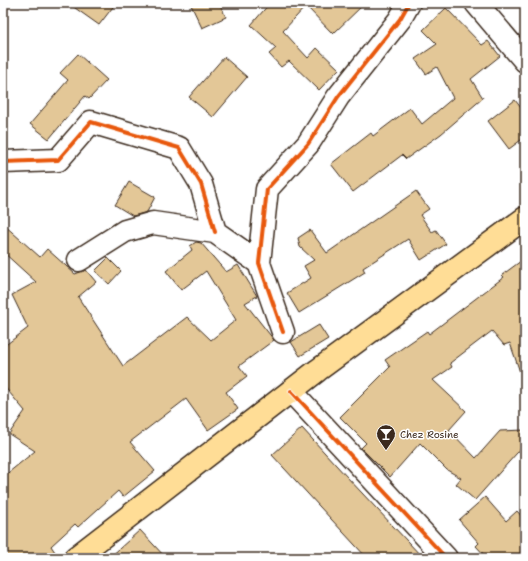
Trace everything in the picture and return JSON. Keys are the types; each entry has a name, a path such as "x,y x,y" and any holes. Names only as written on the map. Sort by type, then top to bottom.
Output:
{"main road":[{"path":"75,558 291,391 525,218"}],"street":[{"path":"283,332 259,263 267,189 308,144 338,97 400,19 409,3"},
{"path":"476,3 525,61"},
{"path":"3,162 58,160 91,122 179,148 201,184 215,232"},
{"path":"79,260 125,231 153,223 215,232 259,263"},
{"path":"291,391 446,558"}],"building":[{"path":"68,3 116,3 99,25"},
{"path":"190,3 219,3 226,17 202,28"},
{"path":"270,3 365,3 333,34 306,6 283,31 308,58 317,48 339,69 319,90 289,61 281,67 269,54 276,48 251,25"},
{"path":"446,8 482,45 488,41 500,56 471,79 483,98 441,134 406,159 402,155 353,192 331,164 371,133 373,136 410,108 422,124 453,98 437,67 426,74 415,59 437,44 423,30"},
{"path":"78,54 107,80 89,99 85,96 49,139 30,124 68,80 60,73"},
{"path":"224,57 247,77 213,117 189,97"},
{"path":"515,100 525,113 525,137 509,149 488,121"},
{"path":"129,182 155,197 147,212 133,216 115,205"},
{"path":"416,191 429,209 420,215 432,232 436,230 446,244 421,260 408,239 363,268 365,272 299,313 287,293 311,278 304,266 314,260 300,247 298,238 310,230 327,253"},
{"path":"3,224 40,257 47,249 75,274 86,270 96,282 78,297 123,366 187,317 211,340 236,320 206,271 181,290 166,271 192,250 190,246 196,242 201,243 226,272 238,265 257,296 245,303 274,340 239,366 247,376 226,392 238,409 208,430 186,399 130,442 155,471 123,497 118,491 78,527 75,524 51,546 55,552 46,558 3,558 3,477 35,451 9,434 25,411 3,385 3,347 28,328 12,295 36,282 3,252"},
{"path":"108,258 121,271 109,284 95,271"},
{"path":"525,258 525,377 522,378 510,343 504,345 492,331 450,363 452,367 433,380 466,411 449,430 476,458 500,431 525,430 525,444 475,500 456,484 461,478 447,470 420,443 390,477 361,448 366,443 340,417 390,367 385,360 427,331 429,334 504,277 502,275"},
{"path":"319,325 328,339 300,356 291,342"},
{"path":"302,428 423,558 367,558 272,455"},
{"path":"485,497 506,521 517,511 525,520 525,558 487,558 476,546 479,543 459,520"},
{"path":"140,530 166,558 109,558"}],"cycle path":[{"path":"283,332 259,263 267,189 308,144 338,97 400,19 409,3"},
{"path":"3,162 58,160 91,122 179,148 201,184 215,232"},
{"path":"291,391 446,558"}],"place":[{"name":"Chez Rosine","path":"386,451"}]}
